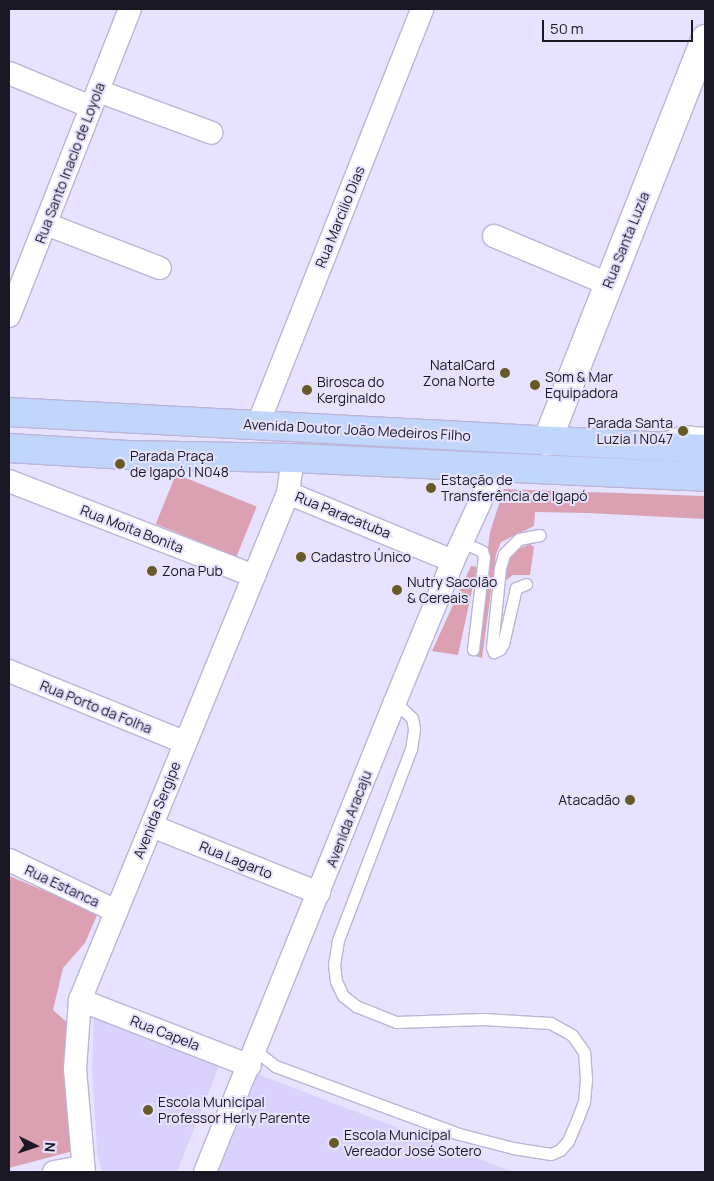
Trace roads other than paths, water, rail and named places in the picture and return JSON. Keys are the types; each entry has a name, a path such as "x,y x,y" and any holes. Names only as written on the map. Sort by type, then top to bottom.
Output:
{"main road":[{"name":"Rua Santa Luzia","path":"548,441 705,39"},
{"name":"Avenida Doutor João Medeiros Filho","path":"9,412 705,449"},
{"path":"12,444 92,434 104,418"},
{"path":"133,455 147,436 154,434 216,436 258,424"},
{"path":"12,444 133,455 293,458 705,477"}],"street":[{"name":"Rua Santo Inacio de Loyola","path":"9,316 130,9"},
{"name":"Rua Marcilio Dias","path":"258,424 422,9"},
{"path":"9,73 212,133"},
{"path":"46,224 160,268"},
{"path":"494,236 608,284"},
{"name":"Avenida Sergipe","path":"83,1170 75,1069 80,1000 152,826 184,742 288,493 293,458"},
{"name":"Avenida Aracaju","path":"205,1172 253,1058 395,702 458,552 496,468"},
{"name":"Rua Moita Bonita","path":"9,482 254,576"},
{"name":"Rua Paracatuba","path":"288,493 458,552"},
{"name":"Rua Porto da Folha","path":"9,671 184,742"},
{"name":"Rua Lagarto","path":"152,826 319,893"},
{"name":"Rua Estanca","path":"9,860 116,911"},
{"name":"Rua Capela","path":"80,1000 253,1058"},
{"path":"54,1172 83,1170"}],"lane":[{"path":"647,447 674,433 705,433"},
{"path":"526,584 516,588 503,644 495,652 492,647 500,568 504,554 519,540 540,535"},
{"path":"458,552 482,551 484,557 473,649"},
{"path":"253,1058 459,1134 520,1150 542,1154 551,1154 560,1150 568,1141 577,1120 584,1102 586,1079 584,1052 572,1035 550,1023 483,1019 396,1022 356,1006 344,996 336,981 334,964 338,940 411,749 414,729 412,718 395,702"}],"place":[{"name":"NatalCard Zona Norte","path":"505,373"},
{"name":"Som & Mar Equipadora","path":"535,385"},
{"name":"Birosca do Kerginaldo","path":"307,390"},
{"name":"Parada Santa Luzia | N047","path":"683,431"},
{"name":"Parada Praça de Igapó | N048","path":"120,464"},
{"name":"Estação de Transferência de Igapó","path":"431,488"},
{"name":"Cadastro Único","path":"301,557"},
{"name":"Zona Pub","path":"152,571"},
{"name":"Nutry Sacolão & Cereais","path":"397,590"},
{"name":"Atacadão","path":"630,800"},
{"name":"Escola Municipal Professor Herly Parente","path":"148,1110"},
{"name":"Escola Municipal Vereador José Sotero","path":"334,1143"}]}
